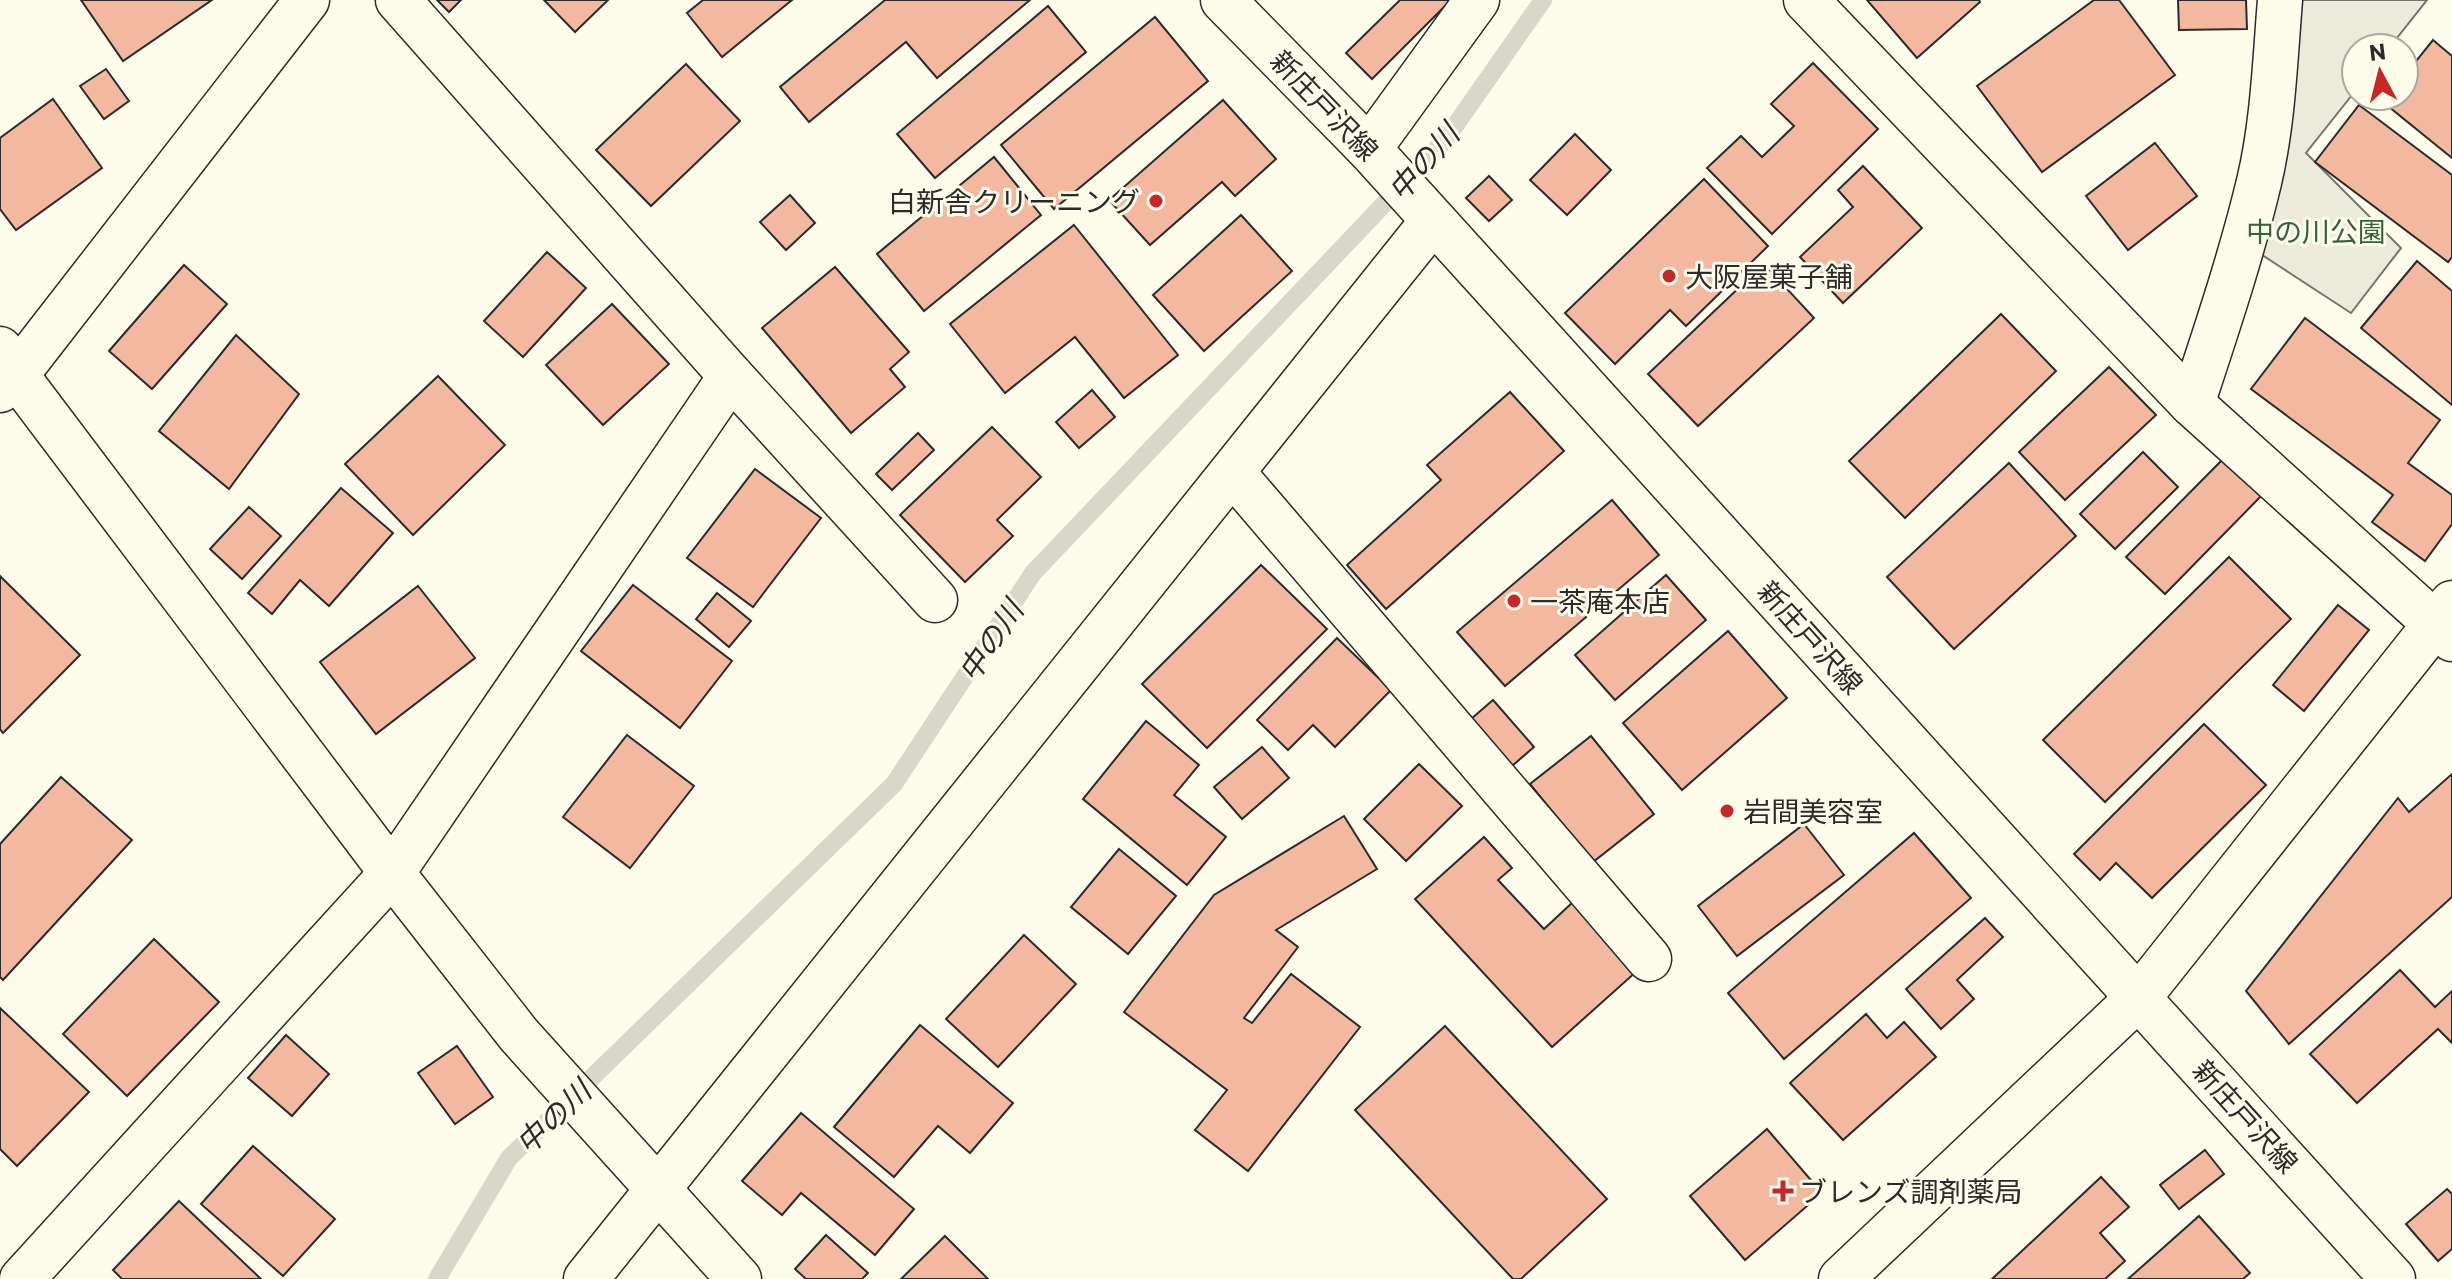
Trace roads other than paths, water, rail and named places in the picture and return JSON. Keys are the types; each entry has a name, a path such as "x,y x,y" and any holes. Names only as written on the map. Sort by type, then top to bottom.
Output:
{"street":[{"path":"307,0 5,371 519,1035 625,1157 661,1189 739,1279"},
{"path":"398,0 731,376 935,600"},
{"name":"新庄戸沢線","path":"1223,0 1369,149 2393,1279"},
{"path":"1369,149 1477,0"},
{"path":"1806,0 2192,404 2447,621 2139,997 1841,1279"},
{"path":"2192,404 2232,283 2260,180 2269,124 2280,0"},
{"path":"586,1279 1432,222"},
{"path":"22,1279 392,873 731,376"},
{"path":"1233,473 1649,959"}],"waterway":[{"name":"中の川","path":"437,1279 509,1158 894,784 1033,573 1445,140 1543,0"}],"place":[{"name":"白新舎クリーニング","path":"1156,201"},
{"name":"大阪屋菓子舗","path":"1669,276"},
{"name":"一茶庵本店","path":"1514,601"},
{"name":"岩間美容室","path":"1727,811"},
{"name":"ブレンズ調剤薬局","path":"1783,1191"}],"park label":[{"name":"中の川公園","path":"2316,231"}]}
